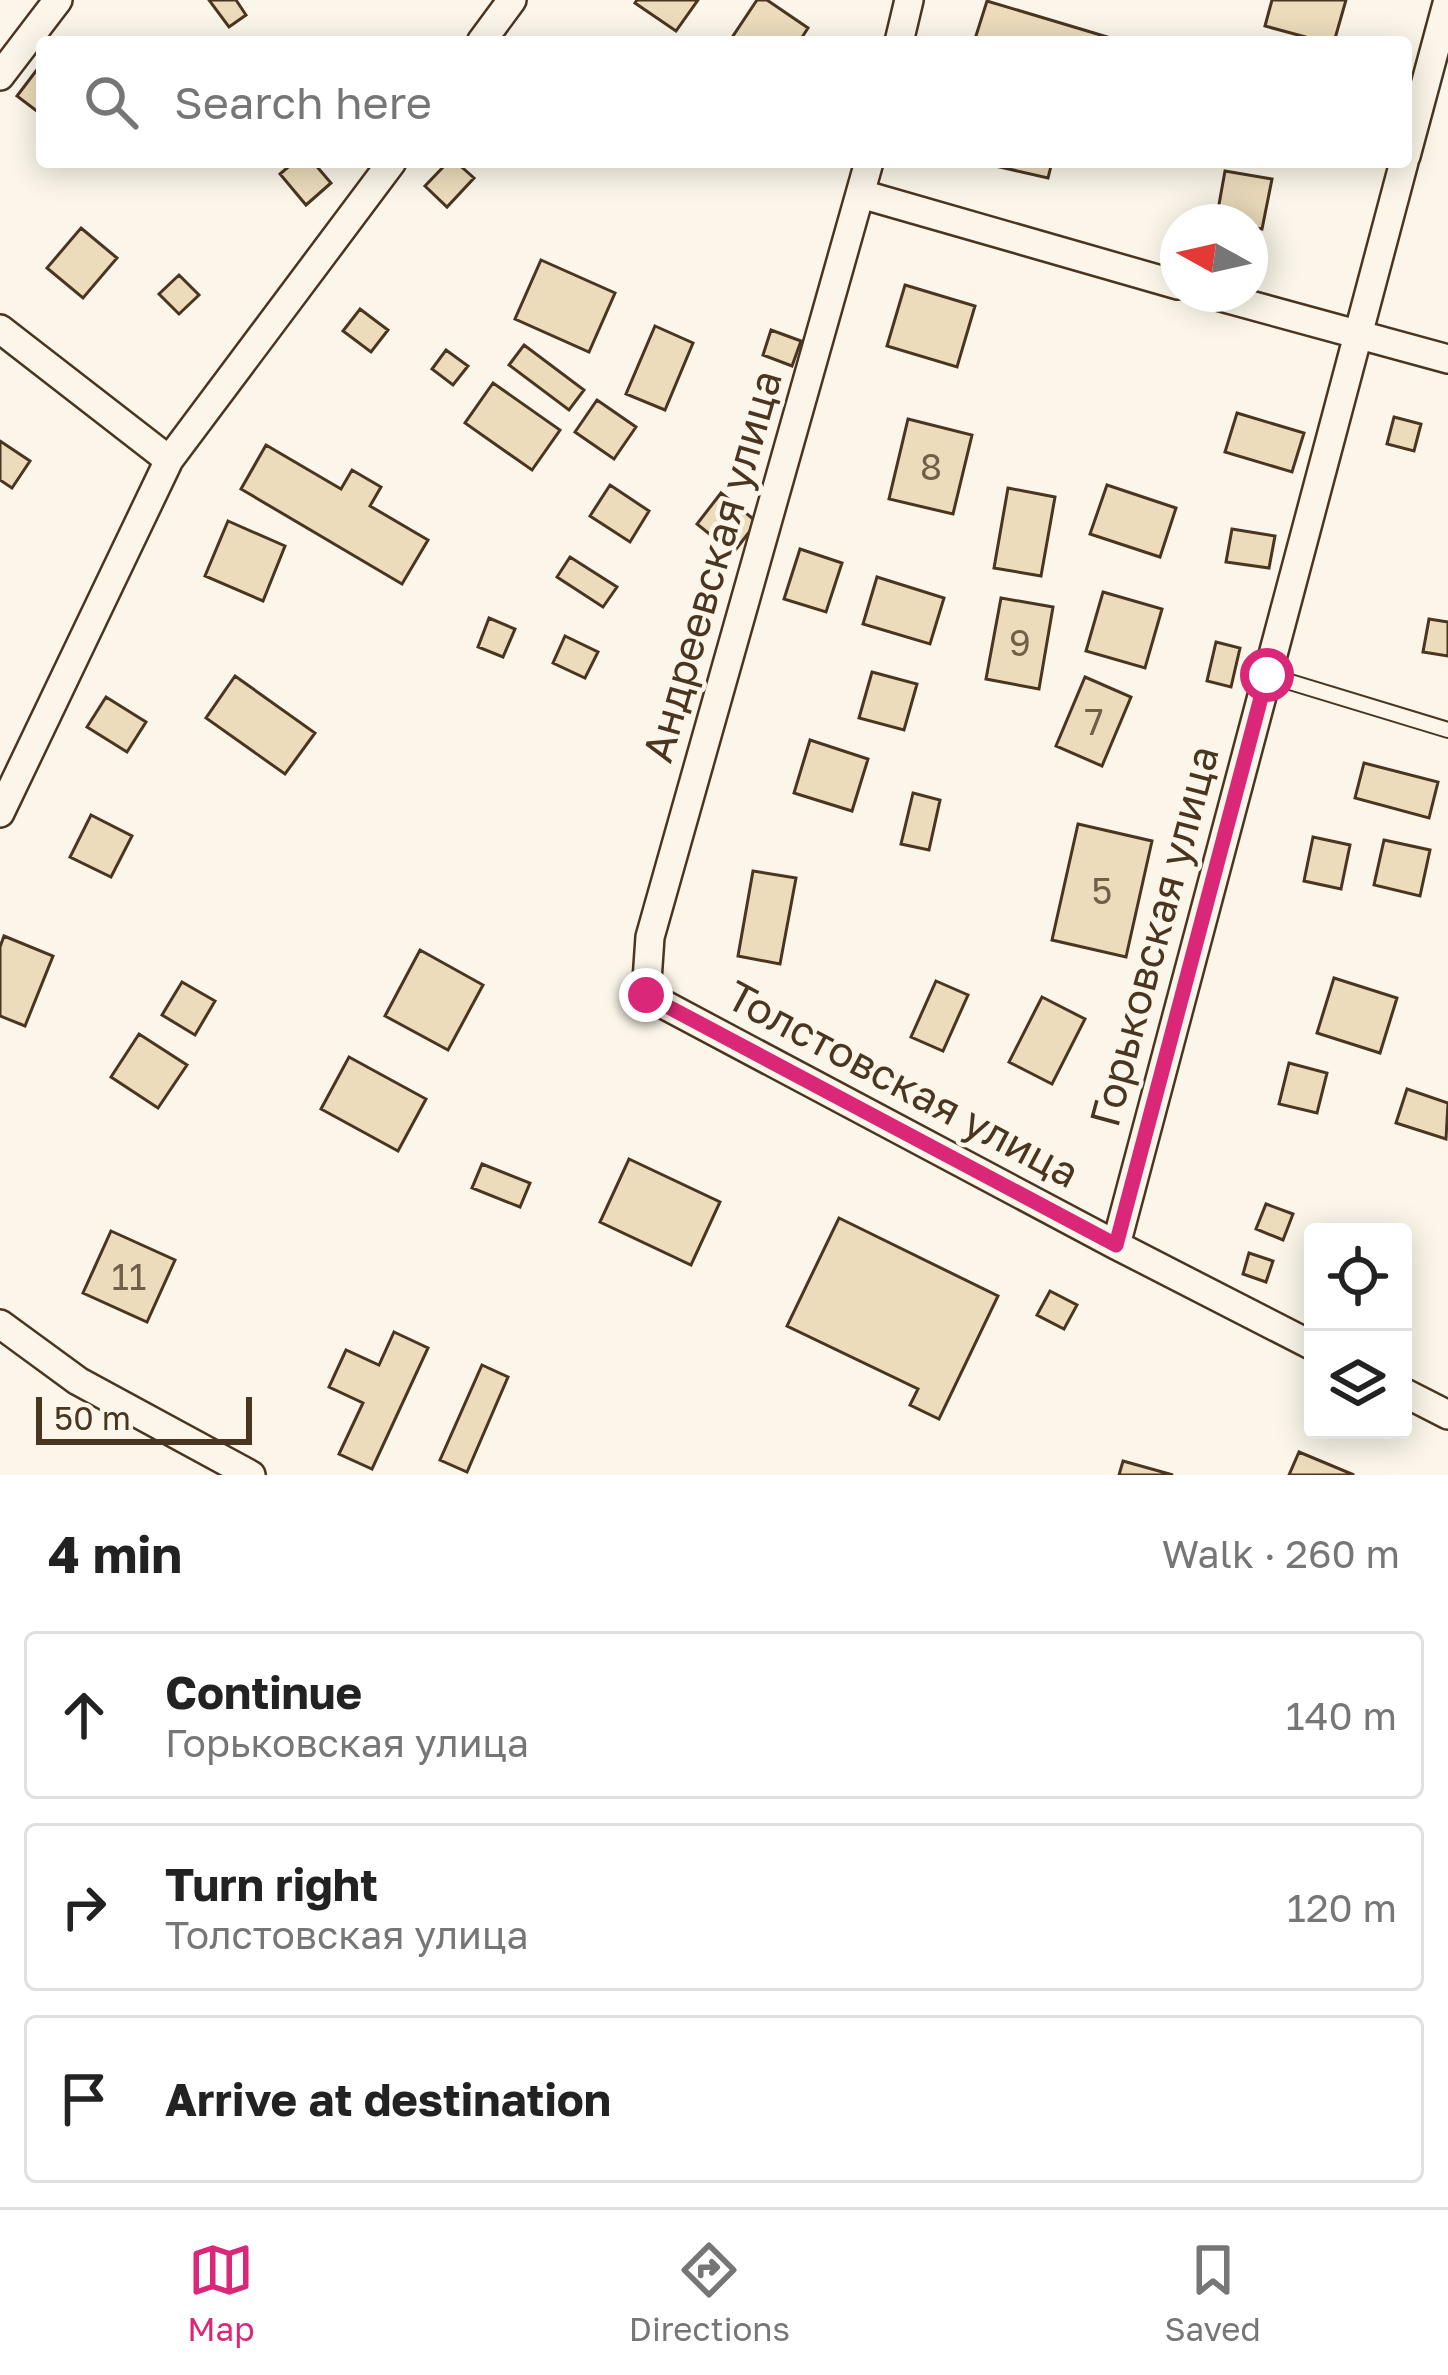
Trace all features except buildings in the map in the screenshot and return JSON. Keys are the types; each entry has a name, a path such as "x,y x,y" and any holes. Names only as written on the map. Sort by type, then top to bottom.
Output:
{"street":[{"path":"0,76 58,0"},
{"path":"485,36 512,0"},
{"path":"900,36 909,0"},
{"name":"Горьковская улица","path":"1412,133 1448,0"},
{"path":"0,813 170,460 388,168"},
{"name":"Андреевская улица","path":"646,995 650,938 868,168"},
{"name":"Горьковская улица","path":"1116,1245 1403,168"},
{"path":"861,194 1160,280"},
{"path":"1268,310 1448,359"},
{"path":"0,329 170,460"},
{"name":"Толстовская улица","path":"646,995 1304,1341"},
{"path":"0,1324 77,1381 251,1475"},
{"path":"1412,1397 1448,1415"}],"lane":[{"path":"1267,675 1448,730"}],"route":[{"path":"646,995 1116,1245 1267,675"}]}
